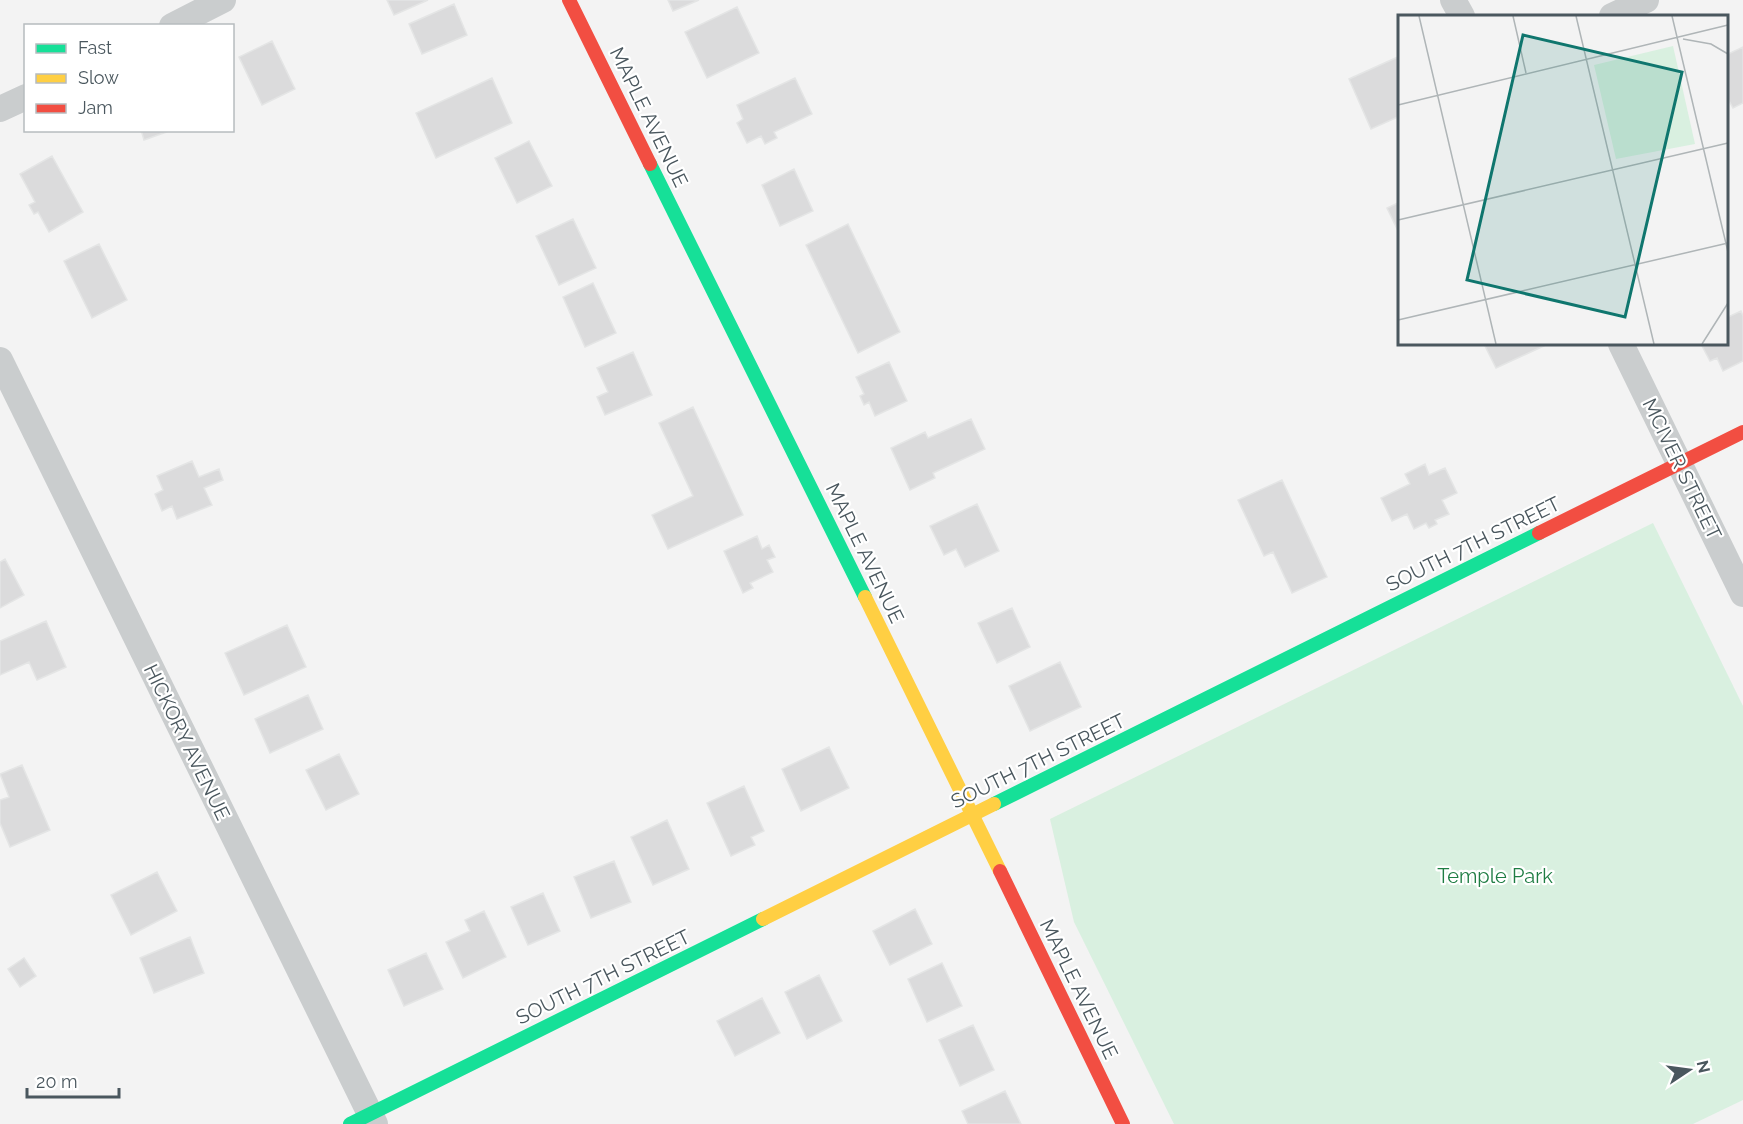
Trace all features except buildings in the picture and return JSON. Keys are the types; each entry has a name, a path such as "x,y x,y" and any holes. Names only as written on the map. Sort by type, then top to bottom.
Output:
{"street":[{"path":"176,24 223,0"},
{"name":"MAPLE AVENUE","path":"569,0 973,814 1123,1124"},
{"path":"1453,0 1461,15"},
{"path":"1614,15 1646,0"},
{"path":"0,109 24,98"},
{"name":"MCIVER STREET","path":"1621,345 1743,594"},
{"name":"HICKORY AVENUE","path":"0,360 365,1121"},
{"name":"SOUTH 7TH STREET","path":"365,1121 973,814 1743,432"}],"green space":[{"name":"Temple Park","path":"1653,523 1743,706 1743,1100 1693,1124 1174,1124 1074,922 1050,819"}],"traffic: fast":[{"path":"650,164 865,597"},
{"path":"994,804 1539,533"},
{"path":"350,1124 763,919"}],"traffic: slow":[{"path":"865,597 1000,871"},
{"path":"763,919 994,804"}],"traffic: jam":[{"path":"569,0 650,164"},
{"path":"1539,533 1743,432"},
{"path":"1000,871 1123,1124"}]}
